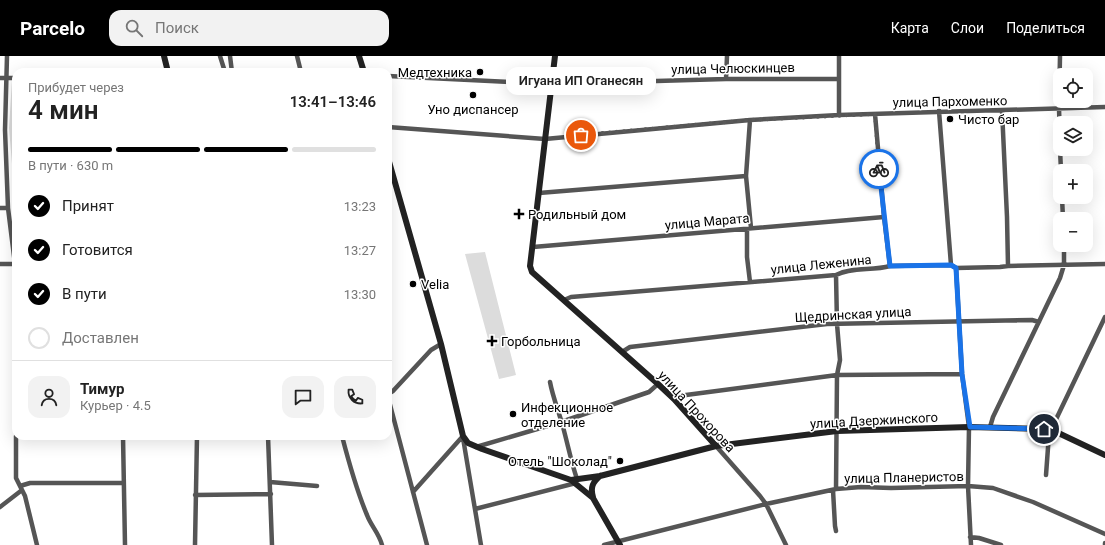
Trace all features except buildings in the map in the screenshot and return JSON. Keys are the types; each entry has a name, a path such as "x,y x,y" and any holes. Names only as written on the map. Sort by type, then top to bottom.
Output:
{"street":[{"path":"7,56 3,131 8,208 12,240"},
{"path":"164,56 167,68"},
{"path":"220,56 224,68"},
{"path":"230,56 232,68"},
{"path":"297,56 300,68"},
{"path":"359,56 363,68"},
{"path":"533,247 555,56"},
{"path":"726,79 727,56"},
{"path":"839,56 839,115"},
{"path":"1060,56 1060,68"},
{"name":"улица Челюскинцев","path":"392,76 552,84 726,79 839,79"},
{"path":"0,78 12,78"},
{"name":"улица Пархоменко","path":"1093,107 1105,107"},
{"path":"1059,108 1059,116"},
{"name":"улица Пархоменко","path":"392,127 545,139 750,120 939,111 1059,108"},
{"path":"1002,110 1008,266"},
{"path":"939,111 951,265 956,268 1105,264"},
{"path":"875,114 890,266"},
{"path":"750,120 746,176 749,228 747,257 750,282"},
{"path":"539,193 746,176"},
{"path":"392,183 441,344 466,449 481,545"},
{"path":"0,208 8,208"},
{"name":"улица Марата","path":"533,247 884,217"},
{"name":"улица Прохорова","path":"533,247 530,266 536,277 564,300 674,399 760,496 766,504 786,545"},
{"path":"990,427 993,417 1060,278 1064,265 1064,252"},
{"path":"0,264 12,264"},
{"name":"улица Леженина","path":"564,300 571,297 836,275 843,271 890,266 951,265"},
{"path":"956,268 962,374 970,427 968,486 970,545"},
{"path":"836,275 837,324 840,360 837,375 834,526 836,531"},
{"path":"1046,475 1050,434 1105,317"},
{"name":"Щедринская улица","path":"622,352 630,347 827,324 1032,320 1039,322"},
{"path":"392,392 431,350 441,344"},
{"path":"674,399 686,395 837,375 962,374"},
{"path":"550,382 575,481"},
{"path":"476,447 561,422 649,392 658,384"},
{"path":"392,418 427,545"},
{"name":"улица Дзержинского","path":"475,509 575,481 716,446 837,431 970,427 1052,430 1105,455"},
{"path":"698,451 706,445 707,442 704,433"},
{"path":"412,492 463,437"},
{"path":"463,437 468,443 476,447 575,481 593,498"},
{"path":"16,440 16,478 25,496 37,545"},
{"path":"123,440 125,545"},
{"path":"195,545 197,440"},
{"path":"268,440 272,545"},
{"path":"343,440 353,480 367,517 380,537 382,545"},
{"path":"456,445 461,444 466,449"},
{"path":"600,476 593,484 591,491 593,498 619,543"},
{"path":"270,482 317,486"},
{"path":"0,506 21,488 30,483 123,483"},
{"name":"улица Планеристов","path":"604,545 619,543 766,504 835,490 861,487 890,488 968,486 1000,489 1105,534"},
{"path":"195,494 271,494"},
{"path":"970,537 979,538 1001,545"}],"shaded area":[{"path":"12,80 12,164 9,128"},
{"path":"485,252 516,375 499,379 465,254"}],"way so far":[{"path":"581,135 750,120 875,114 879,169"}],"place":[{"name":"Медтехника","path":"480,72"},
{"name":"Уно диспансер","path":"473,95"},
{"name":"Чисто бар","path":"950,119"},
{"name":"Игуана ИП Оганесян","path":"581,135"},
{"name":"Родильный дом","path":"519,214"},
{"name":"Velia","path":"413,284"},
{"name":"Горбольница","path":"492,341"},
{"name":"Инфекционное отделение","path":"513,414"},
{"name":"Отель \"Шоколад\"","path":"620,461"}],"route":[{"path":"879,169 890,266 951,265 956,268 962,374 970,427 1044,429"}]}
